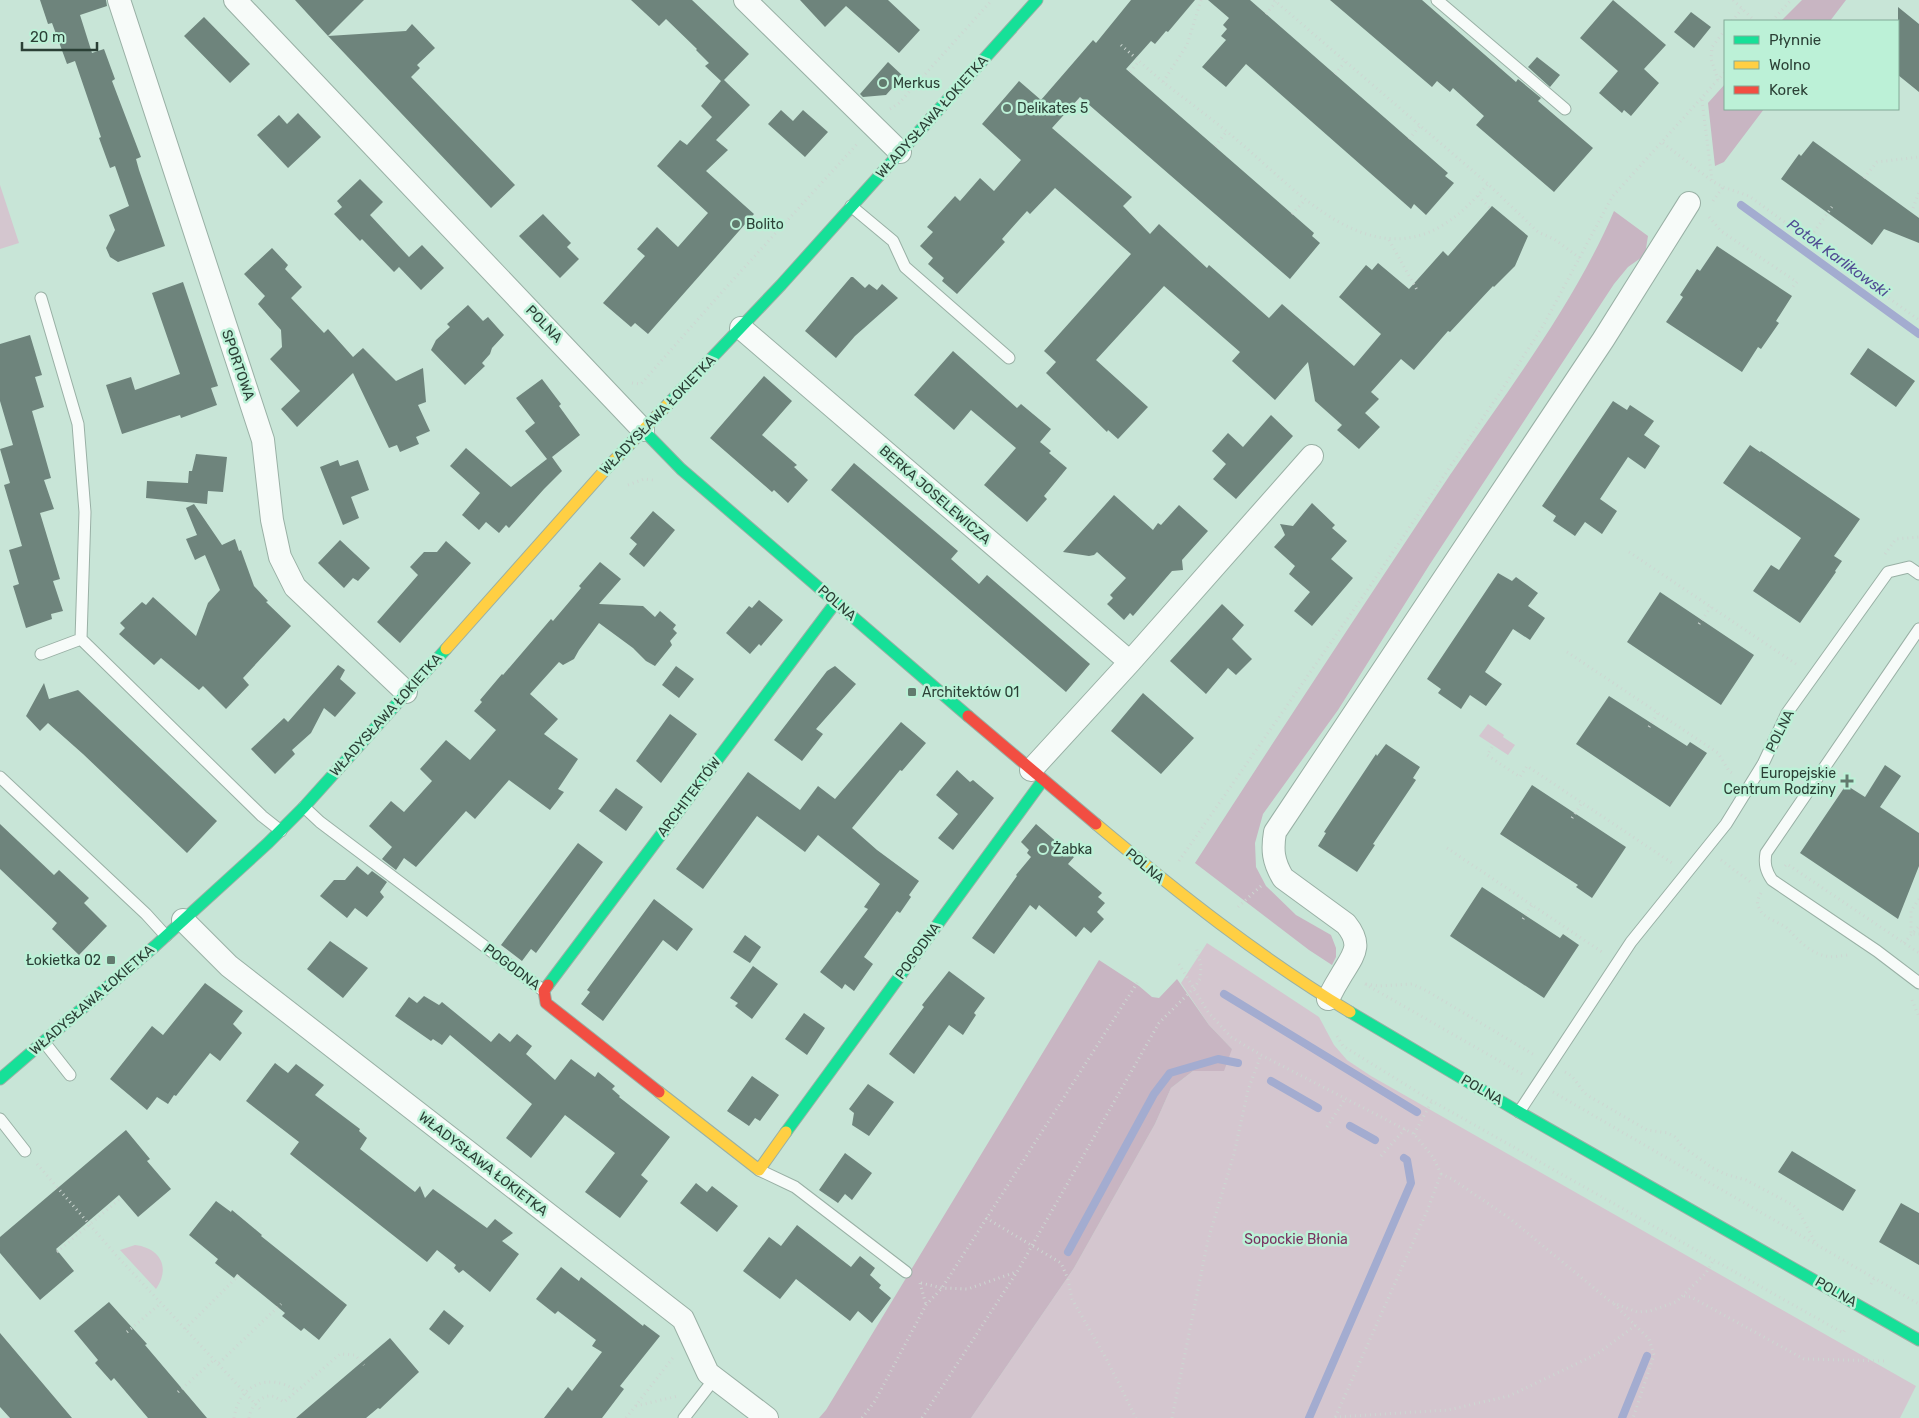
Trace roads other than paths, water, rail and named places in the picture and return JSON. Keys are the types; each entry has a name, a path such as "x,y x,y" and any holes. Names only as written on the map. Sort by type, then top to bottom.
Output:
{"street":[{"name":"SPORTOWA","path":"119,0 263,440 272,520 280,557 295,587 406,692"},
{"name":"POLNA","path":"235,0 681,469 1037,775 1164,881 1220,924 1328,999 1519,1112 1919,1340"},
{"path":"746,0 900,152"},
{"name":"WŁADYSŁAWA ŁOKIETKA","path":"0,1079 166,936 304,807 643,430 740,328 1037,0"},
{"path":"1328,999 1353,957 1356,945 1354,934 1346,924 1292,886 1279,871 1272,850 1275,832 1603,340 1701,207"},
{"name":"BERKA JOSELEWICZA","path":"740,328 1130,662"},
{"path":"1037,775 1130,662 1312,456"},
{"name":"ARCHITEKTÓW","path":"544,991 836,602"},
{"name":"POGODNA","path":"544,991 546,1003 759,1170 1028,799 1037,775"},
{"name":"WŁADYSŁAWA ŁOKIETKA","path":"183,920 229,966 682,1319 711,1383 767,1418"}],"lane":[{"path":"1437,0 1565,109"},
{"path":"851,206 893,241 905,267 1009,358"},
{"path":"42,298 78,424 85,512 80,640 262,816 280,831"},
{"name":"POLNA","path":"1519,1112 1631,942 1726,824 1763,764 1787,713 1888,572 1909,568 1919,574"},
{"path":"1919,629 1766,853 1764,862 1772,880 1877,951 1919,983"},
{"path":"41,654 80,640"},
{"path":"0,777 146,914 166,936"},
{"name":"POGODNA","path":"304,807 320,822 544,991"},
{"path":"44,1042 70,1075"},
{"path":"0,1119 25,1151"},
{"name":"POGODNA","path":"759,1170 794,1187 906,1272"},
{"path":"684,1418 711,1383"}],"waterway":[{"name":"Potok Karlikowski","path":"1741,205 1919,334"},
{"path":"1224,994 1417,1112"},
{"path":"1068,1252 1154,1094 1170,1073 1218,1059 1238,1063"},
{"path":"1271,1081 1318,1108"},
{"path":"1350,1126 1375,1140"},
{"path":"1309,1418 1411,1183 1407,1160 1404,1158"},
{"path":"1622,1418 1647,1356"}],"place":[{"name":"Merkus","path":"883,83"},
{"name":"Delikates 5","path":"1007,108"},
{"name":"Bolito","path":"736,224"},
{"name":"Architektów 01","path":"912,692"},
{"name":"Europejskie Centrum Rodziny","path":"1847,781"},
{"name":"Żabka","path":"1043,849"},
{"name":"Łokietka 02","path":"111,960"}],"park label":[{"name":"Sopockie Błonia","path":"1296,1239"}]}
